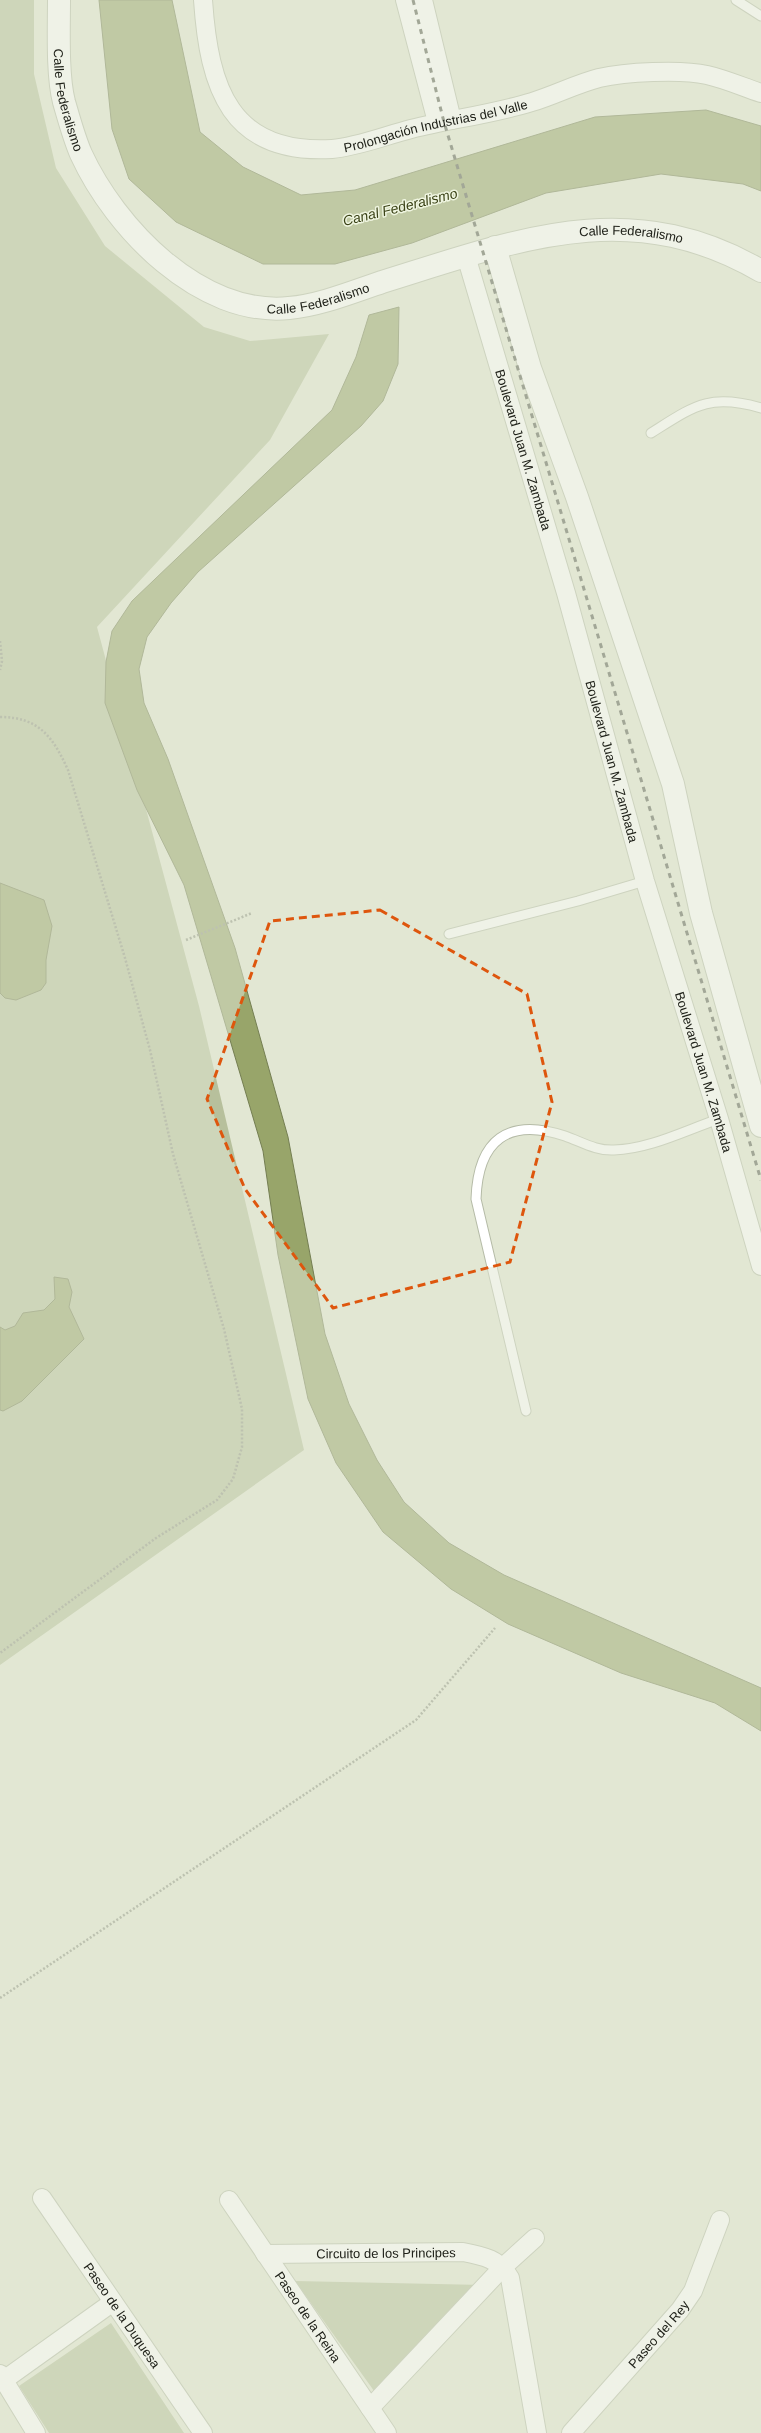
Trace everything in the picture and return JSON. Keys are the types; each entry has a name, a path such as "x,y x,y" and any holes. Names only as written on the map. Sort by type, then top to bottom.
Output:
{"main road":[{"name":"Calle Federalismo","path":"59,0 63,98 81,153 112,206 138,238 165,262 196,286 240,304 265,308 286,309 307,306 495,247 553,233 587,230 634,231 668,234 712,247 761,271"},
{"path":"495,247 530,368 577,497 673,784 701,913 757,1100 761,1126"}],"street":[{"name":"Prolongación Industrias del Valle","path":"203,0 205,27 212,63 224,98 238,119 250,131 264,140 298,149 334,149 444,121 532,102 599,78 678,72 706,75 761,93"},
{"path":"405,0 444,121"},
{"path":"423,0 444,121"},
{"name":"Boulevard Juan M. Zambada","path":"466,256 566,593 644,881 719,1119 761,1266"},
{"name":"Paseo de la Duquesa","path":"42,2198 203,2433"},
{"name":"Paseo de la Reina","path":"229,2200 387,2433"},
{"name":"Paseo del Rey","path":"571,2433 680,2310 692,2291 720,2220"},
{"path":"370,2408 503,2267 535,2238"},
{"name":"Circuito de los Principes","path":"266,2254 463,2252 490,2259 503,2267"},
{"path":"503,2267 510,2278 537,2433"},
{"path":"36,2433 2,2377 113,2302"}],"lane":[{"path":"736,0 761,16"},
{"path":"651,433 700,404 717,401 746,404 761,408"},
{"path":"448,934 578,901 644,881"},
{"path":"526,1411 476,1199 477,1176 481,1162 491,1146 506,1135 522,1129 548,1132 597,1149 614,1150 640,1146 719,1119"}],"path":[{"path":"0,641 2,661 0,670"},
{"path":"0,717 16,718 39,726 52,740 68,770 148,1043 173,1154 224,1329 242,1409 242,1447 239,1463 233,1479 217,1500 156,1538 0,1653"},
{"path":"186,940 252,913"},
{"path":"0,1998 416,1720 495,1628"}],"highlighted area":[{"path":"380,910 527,994 552,1102 510,1262 333,1308 245,1189 207,1099 270,921"}],"shaded area":[{"path":"0,0 34,0 34,74 56,168 105,246 204,327 250,341 329,334 270,440 97,627 199,1006 304,1450 0,1665"},
{"path":"295,2281 484,2285 377,2395"},
{"path":"111,2323 184,2433 49,2433 19,2386"}],"water":[{"name":"Canal Federalismo","path":"99,0 172,0 200,132 243,167 301,195 355,190 595,117 706,110 761,126 761,191 743,184 661,174 546,193 412,243 335,264 263,264 176,222 129,179 112,129"},
{"path":"399,307 398,364 383,401 361,426 198,572 171,603 147,637 139,669 144,703 168,759 235,948 288,1137 325,1334 349,1404 377,1460 404,1502 449,1543 504,1575 761,1688 761,1731 715,1703 621,1673 508,1624 451,1589 383,1532 336,1463 308,1399 278,1255 263,1151 184,885 137,790 105,703 106,662 112,631 132,601 332,410 356,357 369,315"},
{"path":"0,883 44,900 52,926 46,960 46,983 41,990 16,1000 5,998 0,993"},
{"path":"54,1277 68,1279 72,1292 69,1307 84,1339 22,1401 3,1411 0,1410 0,1327 5,1330 15,1326 23,1313 44,1310 55,1299"}],"railway":[{"path":"413,0 444,122 761,1180"}]}
